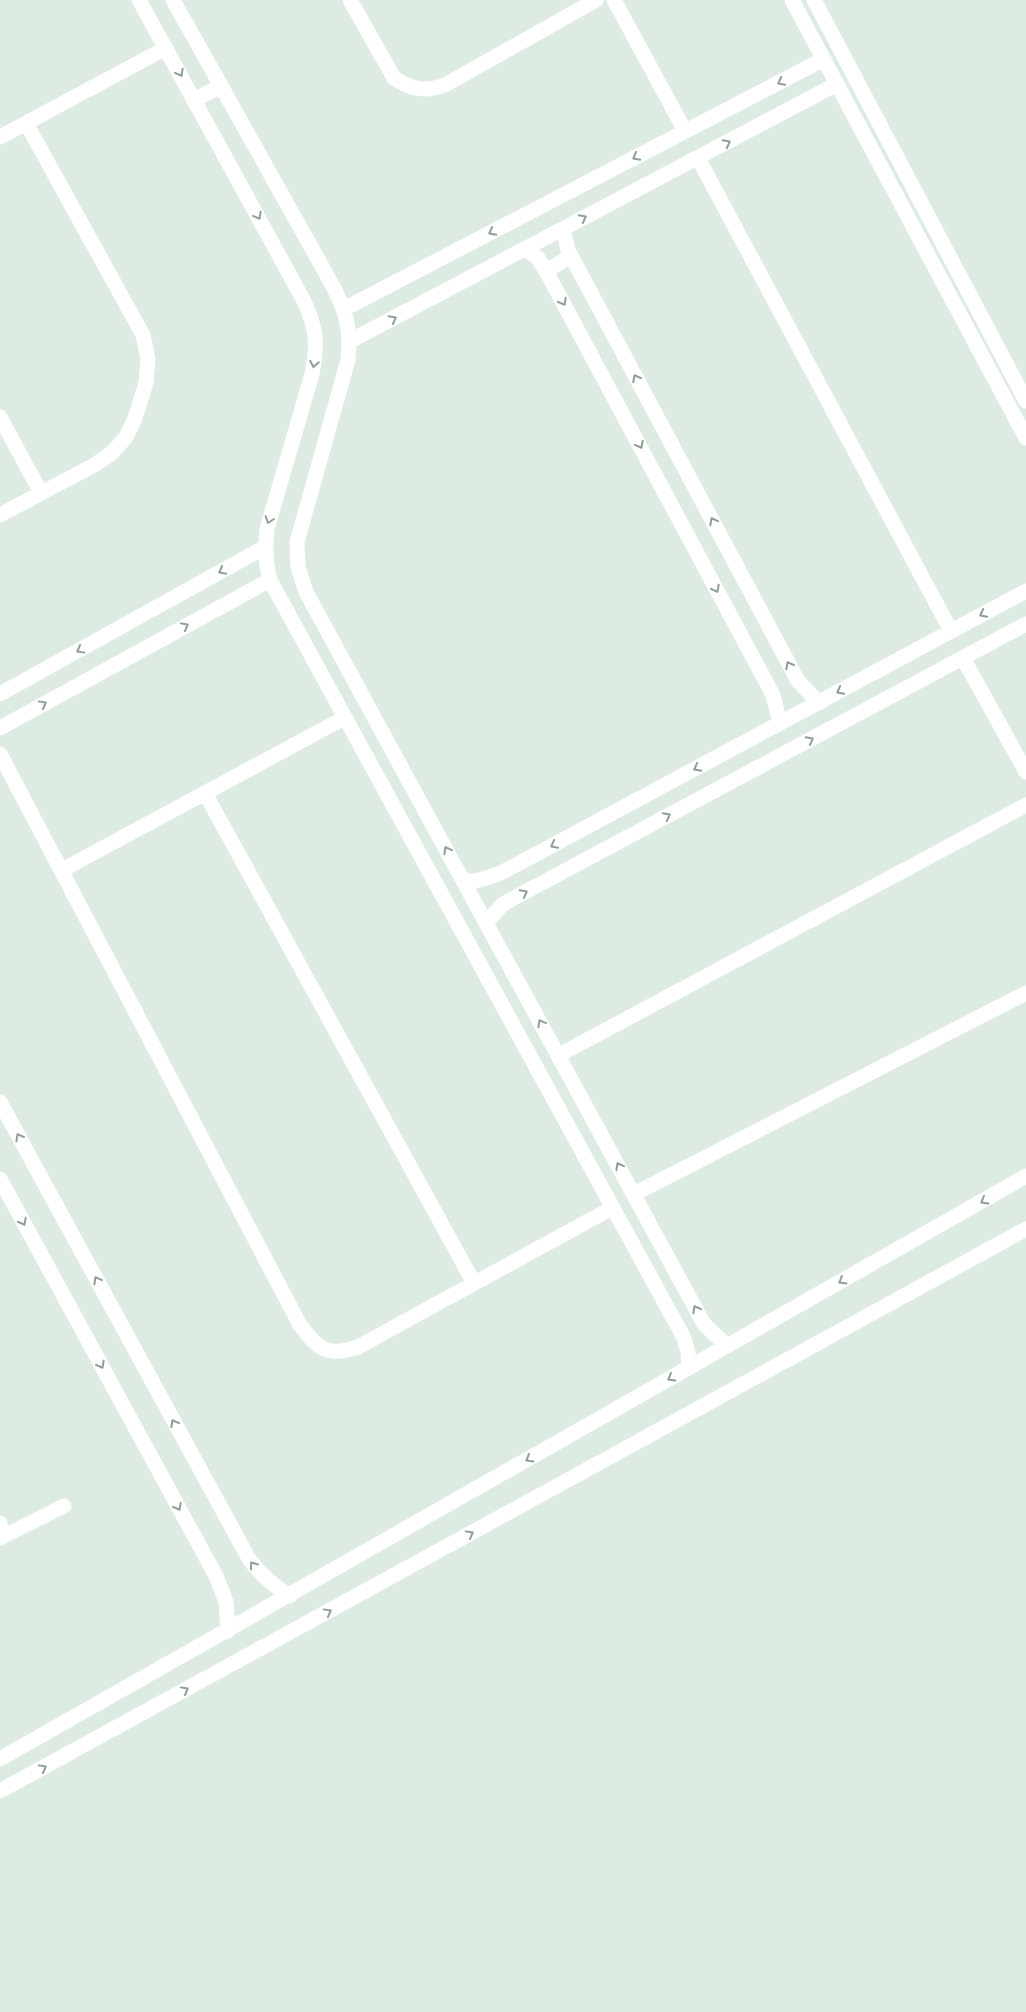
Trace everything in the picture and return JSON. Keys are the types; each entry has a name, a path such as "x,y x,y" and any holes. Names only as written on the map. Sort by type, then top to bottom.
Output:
{"street":[{"path":"139,0 304,301 314,324 317,350 312,374 267,528 265,548 270,580 684,1338 688,1352 689,1368"},
{"path":"173,0 344,309 349,325 348,360 297,542 298,567 306,592 704,1324 727,1346"},
{"path":"350,0 394,78 406,86 418,90 432,90 445,85 596,0"},
{"path":"614,0 685,131"},
{"path":"792,0 1026,438"},
{"path":"814,0 1026,401"},
{"path":"0,137 166,48"},
{"path":"344,309 824,59"},
{"path":"350,341 837,84"},
{"path":"194,100 221,86"},
{"path":"0,515 96,464 113,452 126,437 135,418 146,383 148,359 143,335 26,123"},
{"path":"698,158 951,631"},
{"path":"563,229 565,243 798,681 819,702"},
{"path":"525,249 538,258 546,271 773,695 780,724"},
{"path":"929,259 947,250"},
{"path":"546,271 572,256"},
{"path":"0,417 41,493"},
{"path":"0,694 265,548"},
{"path":"0,728 270,580"},
{"path":"464,881 476,881 499,874 1026,591"},
{"path":"486,923 502,905 512,899 1026,624"},
{"path":"963,658 1026,772"},
{"path":"62,870 344,718"},
{"path":"0,754 300,1325 312,1341 326,1351 341,1352 358,1347 612,1208"},
{"path":"205,793 474,1283"},
{"path":"559,1055 1026,805"},
{"path":"634,1194 1026,993"},
{"path":"0,1102 249,1559 260,1574 290,1596"},
{"path":"0,1759 290,1596 1026,1176"},
{"path":"0,1179 219,1583 226,1602 228,1631"},
{"path":"0,1791 1026,1229"},
{"path":"0,1538 64,1506"}]}
